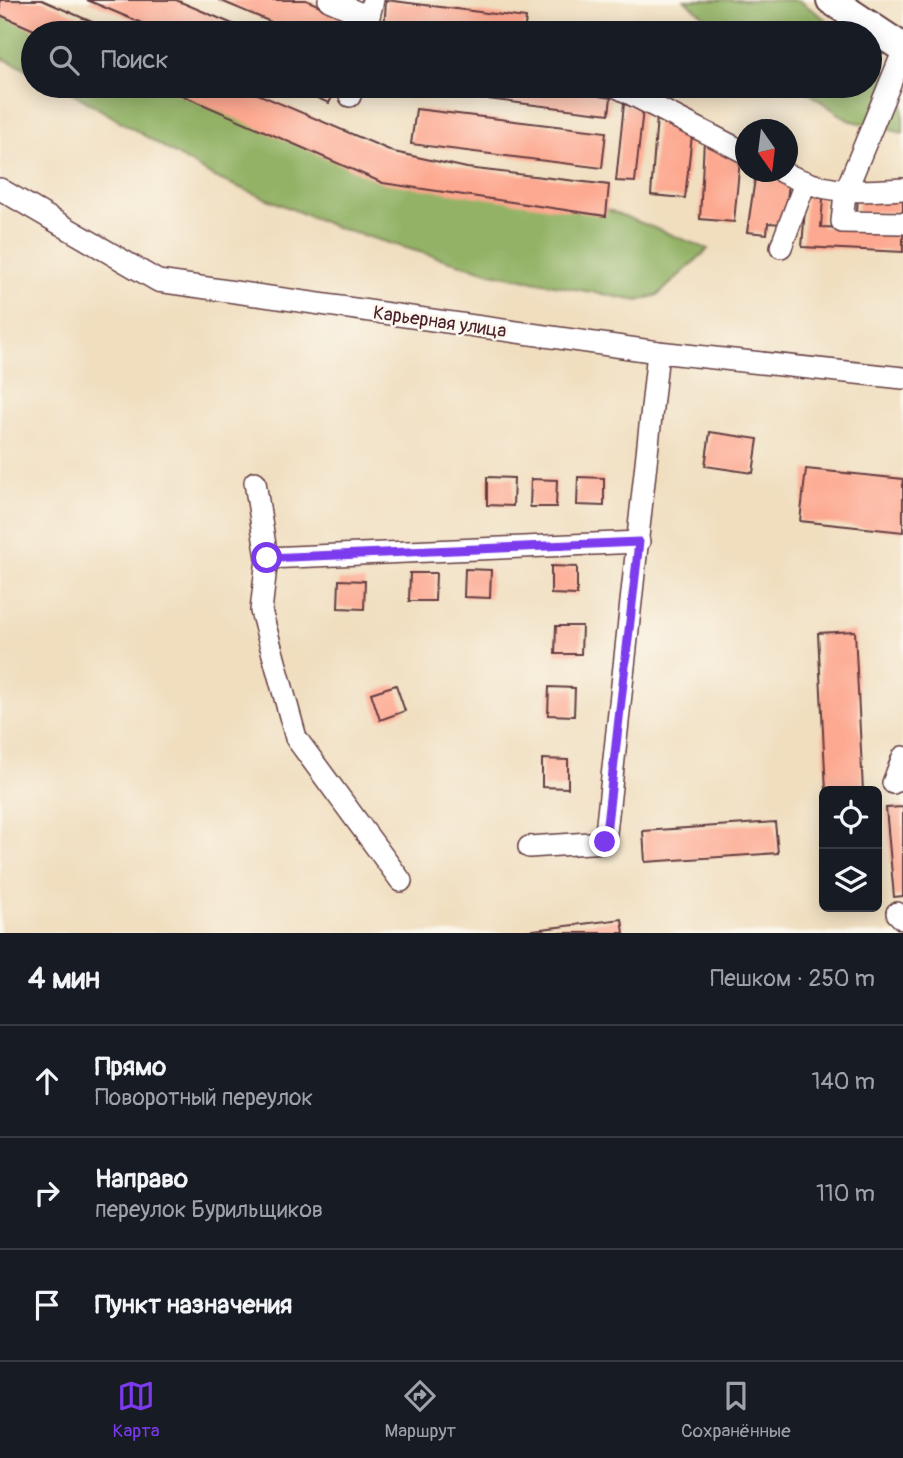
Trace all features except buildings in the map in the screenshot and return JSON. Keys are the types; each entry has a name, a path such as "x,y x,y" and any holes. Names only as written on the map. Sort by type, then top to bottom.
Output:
{"main road":[{"path":"831,0 861,21"},
{"path":"882,35 903,50"}],"street":[{"path":"329,0 369,17"},
{"path":"903,50 845,192 842,222 903,223"},
{"path":"638,98 735,147"},
{"path":"798,180 845,192 903,189"},
{"path":"781,247 805,183"},
{"name":"Карьерная улица","path":"0,189 158,281 658,352 903,378"},
{"path":"528,847 605,842 658,352"},
{"path":"255,482 267,558 261,611 296,738 401,881"},
{"path":"267,558 639,542"},
{"path":"893,783 903,757"}],"green space":[{"path":"0,0 22,0 67,21 21,21 21,67 0,57"},
{"path":"685,0 798,0 827,21 710,21"},
{"path":"882,67 903,84 903,133 848,120 816,98 882,98"},
{"path":"81,98 227,98 332,148 606,209 708,249 658,295 638,301 491,273 338,228 214,177"}],"route":[{"path":"267,558 639,542 605,842"}]}
